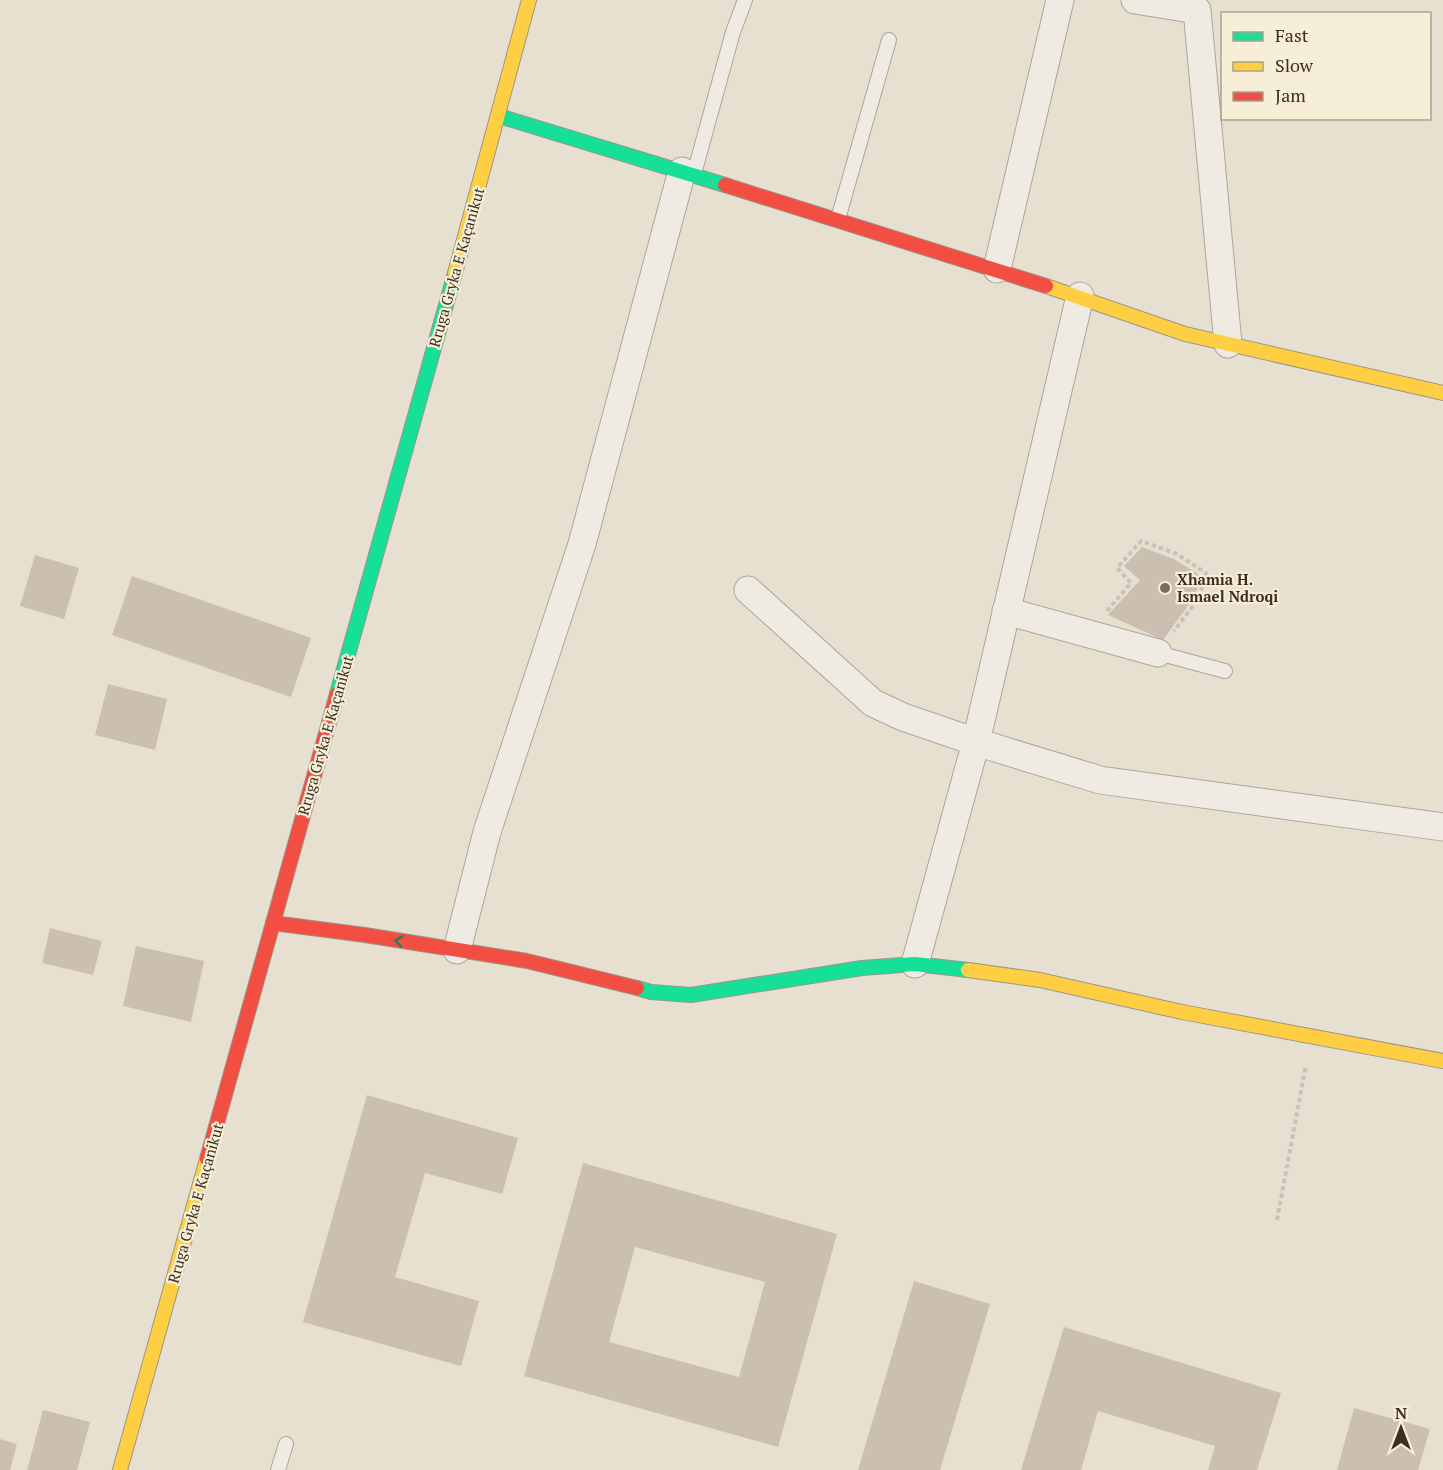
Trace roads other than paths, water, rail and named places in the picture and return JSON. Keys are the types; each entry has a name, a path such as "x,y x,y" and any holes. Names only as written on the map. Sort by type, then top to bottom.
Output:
{"street":[{"name":"Rruga Gryka E Kaçanikut","path":"120,1470 499,116 529,0"},
{"path":"997,269 1060,0"},
{"path":"1135,0 1197,10 1228,344"},
{"path":"499,116 997,269 1185,334 1443,393"},
{"path":"457,950 487,832 582,544 688,173"},
{"path":"915,964 976,742 1080,296"},
{"path":"748,590 873,703 903,717 976,742 1100,780 1443,827"},
{"path":"1006,611 1158,653"},
{"path":"273,923 527,961 651,992 691,994 862,968 915,964 977,971 1040,980 1182,1012 1443,1061"}],"lane":[{"path":"688,173 745,0"},
{"path":"838,219 889,40"},
{"path":"1158,653 1225,671"},
{"path":"278,1470 286,1444"}],"place":[{"name":"Xhamia H. Ismael Ndroqi","path":"1165,588"}]}
